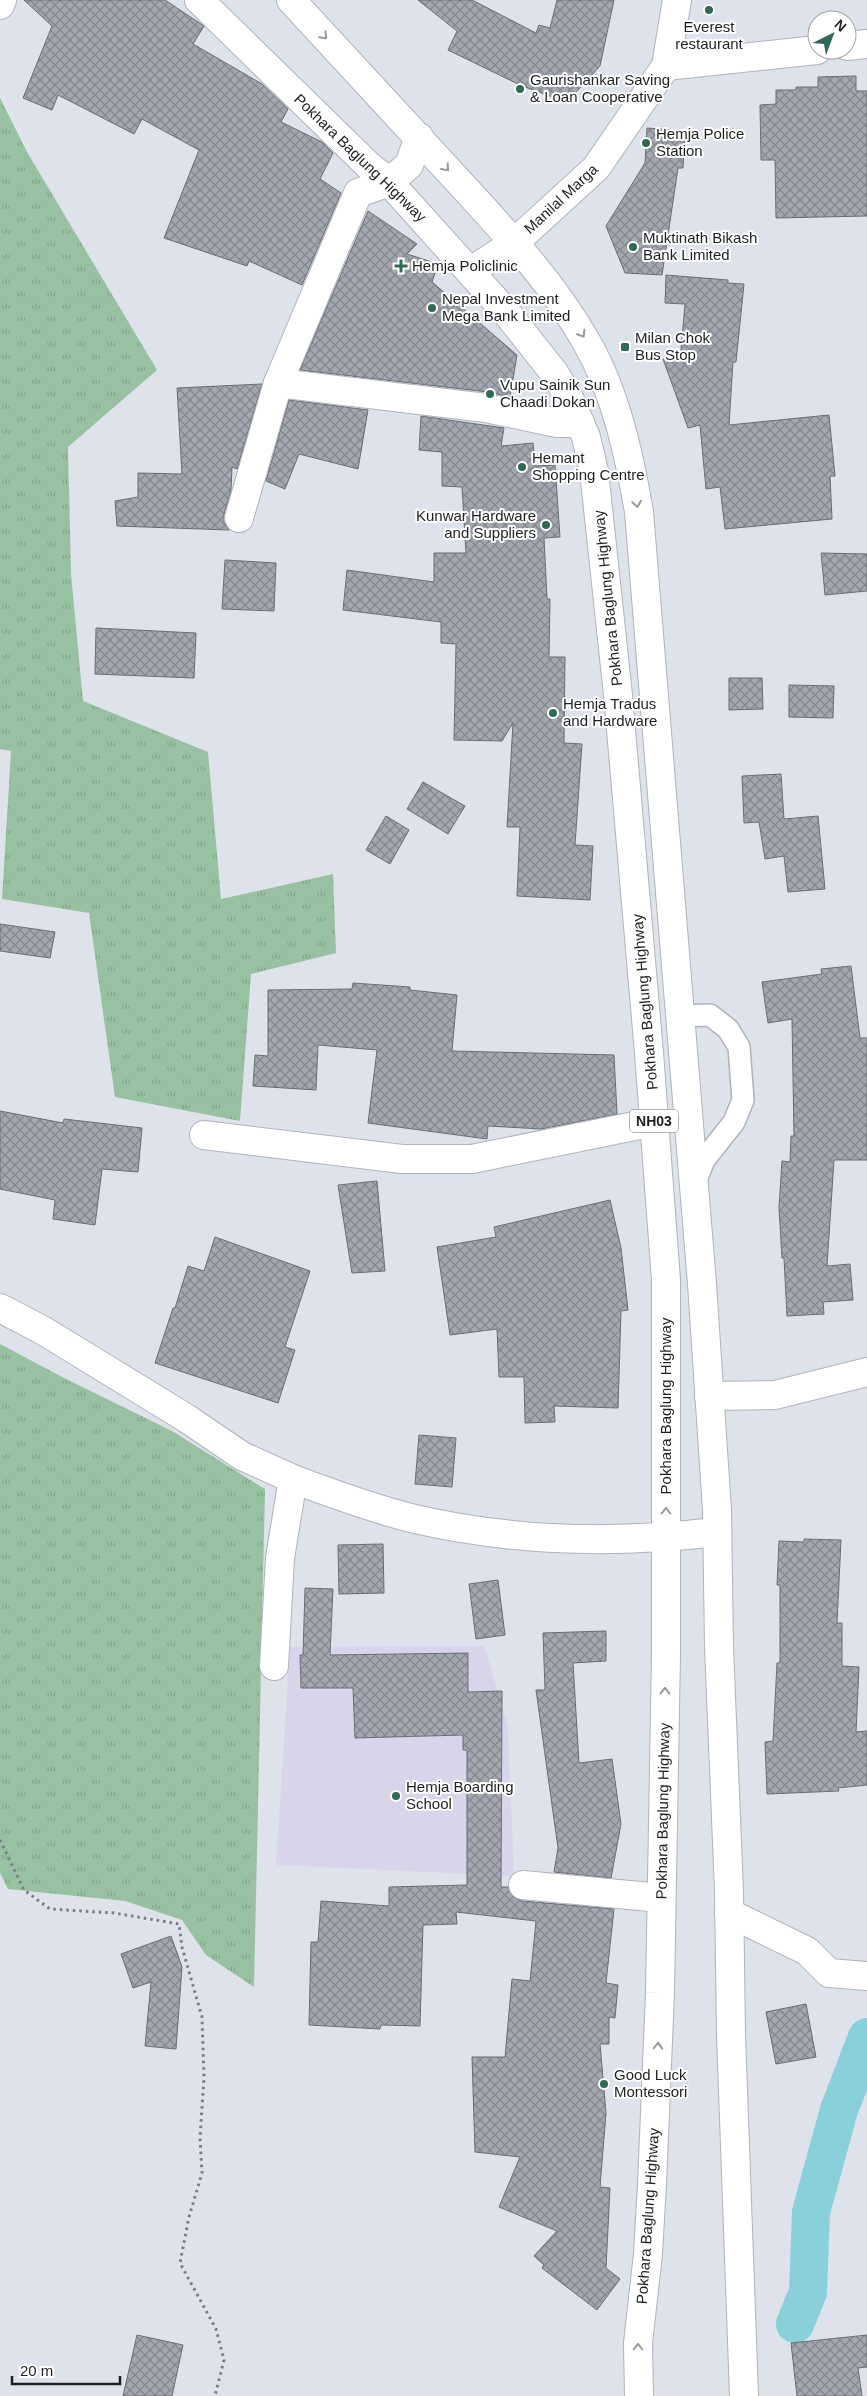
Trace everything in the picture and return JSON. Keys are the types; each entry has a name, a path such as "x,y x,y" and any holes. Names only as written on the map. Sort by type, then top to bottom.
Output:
{"main road":[{"path":"0,5 2,0"},
{"name":"Pokhara Baglung Highway","path":"199,0 369,166 389,182 506,312 555,374 570,398 586,437 598,499 618,695 666,1280 666,1538 661,1898 652,2184 648,2254 638,2343 639,2396"},
{"path":"291,0 419,137 514,243 561,300 588,344 600,370 623,433 632,471 639,512 694,1187 717,1510 716,1532 729,1913 730,2034 744,2396"},
{"name":"Manilal Marga","path":"471,271 514,243 596,168 666,66 677,0"},
{"path":"666,66 807,51"},
{"path":"239,518 278,383 358,193 389,182 409,165 419,137"},
{"path":"278,383 486,408 557,423 580,423"},
{"path":"204,1135 402,1160 472,1160 654,1122"},
{"path":"0,1308 44,1331 177,1412 242,1456 293,1479 353,1501 414,1518 476,1531 539,1538 575,1540 666,1538 716,1532"},
{"path":"709,1396 775,1395 867,1372"},
{"path":"274,1666 280,1558 293,1479"},
{"path":"523,1885 661,1898"},
{"path":"729,1913 807,1950 829,1973 867,1976"}],"lane":[{"path":"679,1016 710,1016 728,1029 739,1048 743,1100 734,1122 704,1160 694,1187"}],"path":[{"path":"0,1840 24,1890 50,1908 114,1913 178,1924 182,1947 202,2017 204,2078 200,2138 202,2173 180,2263 216,2329 224,2360 215,2396"}],"shaded area":[{"name":"Hemja Boarding School","path":"484,1646 508,1726 514,1876 276,1865 290,1647"}],"green space":[{"path":"0,98 27,152 157,370 68,447 71,574 83,701 208,752 221,899 333,874 336,953 251,974 240,1121 115,1097 89,913 2,899 11,751 0,749"},
{"path":"0,1344 172,1431 265,1489 254,1987 206,1955 182,1920 125,1901 8,1889 0,1873"}],"building":[{"path":"24,0 165,0 204,26 193,44 262,84 288,109 281,122 322,142 333,153 320,179 341,193 302,285 249,261 247,266 164,238 199,150 142,119 134,134 58,95 52,110 23,98 52,26"},
{"path":"418,0 472,0 536,33 539,25 550,28 557,0 614,0 600,66 567,102 522,86 448,50 457,31"},
{"path":"856,76 856,91 867,91 867,216 776,218 775,160 761,160 760,105 776,104 776,90 796,90 796,87 818,87 818,77"},
{"path":"647,128 685,131 683,168 678,168 662,275 625,273 606,226 645,163"},
{"path":"368,211 417,244 407,254 438,264 432,282 517,355 510,397 488,392 300,370"},
{"path":"666,275 728,280 728,283 744,284 736,362 733,362 729,425 829,415 835,476 830,476 832,519 725,529 720,487 706,489 700,425 688,428 663,359 680,361 685,304 665,303"},
{"path":"262,384 237,469 232,467 231,490 224,514 224,522 229,530 117,526 115,501 138,497 138,473 182,474 177,388"},
{"path":"289,400 368,410 358,469 299,454 285,489 266,481"},
{"path":"421,416 504,428 501,446 533,443 535,466 555,465 560,537 544,538 547,599 550,599 549,657 565,657 564,743 582,744 575,845 593,846 590,900 517,896 520,827 507,827 513,723 502,741 454,740 456,644 441,643 441,622 343,610 347,570 434,582 434,553 466,553 462,487 442,486 442,452 419,450"},
{"path":"821,553 867,554 867,591 825,595"},
{"path":"225,560 276,563 274,611 222,609"},
{"path":"96,628 196,633 194,678 95,674"},
{"path":"729,678 762,678 763,709 729,710"},
{"path":"789,685 834,686 833,718 789,717"},
{"path":"781,774 784,819 818,816 825,889 788,892 784,856 765,859 759,822 744,823 742,776"},
{"path":"423,782 465,806 448,834 407,809"},
{"path":"386,816 409,830 390,864 366,850"},
{"path":"0,924 55,932 50,958 0,951"},
{"path":"851,966 860,1038 867,1038 867,1160 834,1160 827,1266 850,1264 853,1300 823,1302 824,1314 787,1316 779,1208 782,1161 790,1162 791,1136 794,1136 792,1019 768,1023 762,982 822,974 821,969"},
{"path":"353,983 410,987 410,990 457,995 452,1051 614,1055 617,1114 541,1129 488,1126 487,1139 368,1123 377,1050 318,1045 316,1090 253,1086 255,1055 268,1056 268,990 352,989"},
{"path":"0,1111 63,1123 64,1119 142,1128 138,1172 102,1169 95,1225 53,1219 55,1200 0,1189"},
{"path":"377,1181 385,1271 352,1273 338,1185"},
{"path":"610,1200 621,1248 628,1310 621,1311 618,1408 554,1406 555,1422 525,1423 524,1377 499,1377 497,1329 450,1335 437,1247 496,1237 494,1227"},
{"path":"215,1237 310,1271 285,1347 295,1350 278,1403 155,1363 188,1266 204,1271"},
{"path":"419,1435 456,1438 452,1487 415,1484"},
{"path":"804,1539 841,1540 837,1623 842,1623 842,1666 859,1667 856,1732 867,1731 867,1785 838,1788 839,1791 767,1794 765,1742 773,1741 777,1663 780,1663 780,1585 777,1585 779,1541 804,1542"},
{"path":"383,1544 384,1593 339,1594 338,1545"},
{"path":"498,1580 505,1635 476,1639 469,1584"},
{"path":"305,1588 333,1589 330,1655 468,1653 468,1692 502,1691 501,1887 508,1887 514,1897 522,1901 614,1909 606,1983 618,1985 615,2018 609,2017 609,2044 600,2044 606,2113 600,2187 610,2188 606,2268 620,2279 597,2310 542,2268 544,2265 534,2256 557,2231 499,2207 520,2157 475,2152 472,2057 505,2057 512,1979 530,1981 536,1921 456,1912 457,1924 423,1925 420,2026 381,2025 380,2029 309,2025 311,1942 318,1942 321,1901 389,1906 389,1887 467,1885 467,1750 463,1750 463,1735 355,1738 353,1688 301,1688 300,1655 303,1655"},
{"path":"606,1631 606,1661 573,1663 579,1763 612,1759 621,1824 611,1878 554,1872 558,1848 536,1690 545,1690 543,1633"},
{"path":"171,1936 182,1967 176,2049 145,2046 151,1982 133,1988 121,1954"},
{"path":"806,2004 816,2057 776,2064 766,2012"},
{"path":"137,2335 183,2345 172,2396 123,2396"},
{"path":"867,2335 867,2367 858,2368 862,2396 797,2396 791,2343"}],"waterway":[{"path":"795,2324 808,2292 811,2212 839,2110 867,2037"}],"place":[{"name":"Everest restaurant","path":"709,10"},
{"name":"Gaurishankar Saving & Loan Cooperative","path":"520,89"},
{"name":"Hemja Police Station","path":"646,143"},
{"name":"Muktinath Bikash Bank Limited","path":"633,247"},
{"name":"Hemja Policlinic","path":"401,266"},
{"name":"Nepal Investment Mega Bank Limited","path":"432,308"},
{"name":"Milan Chok Bus Stop","path":"625,347"},
{"name":"Vupu Sainik Sun Chaadi Dokan","path":"490,394"},
{"name":"Hemant Shopping Centre","path":"522,467"},
{"name":"Kunwar Hardware and Suppliers","path":"546,525"},
{"name":"Hemja Tradus and Hardware","path":"553,713"},
{"name":"Hemja Boarding School","path":"396,1796"},
{"name":"Good Luck Montessori","path":"604,2084"}]}
